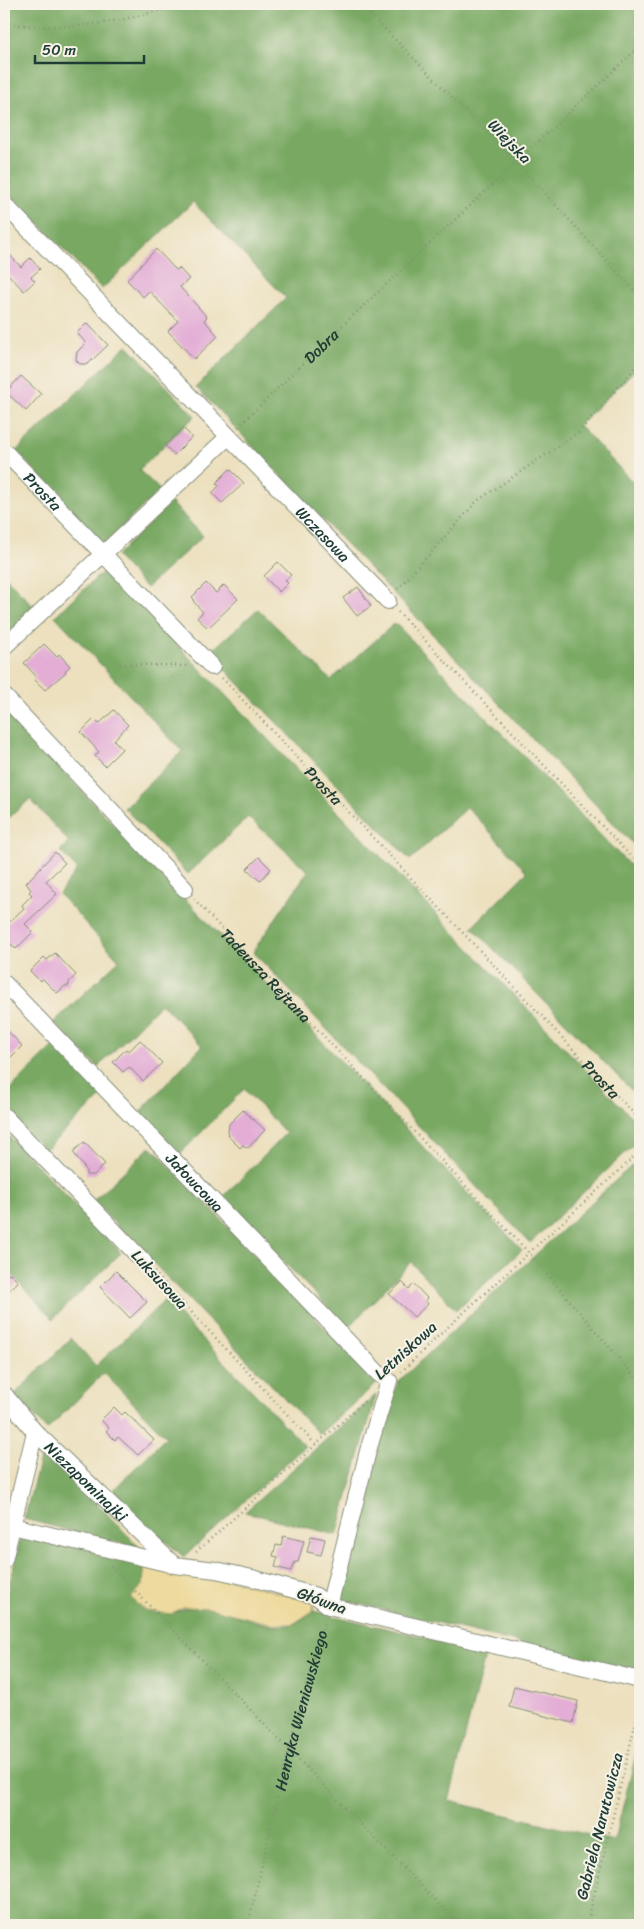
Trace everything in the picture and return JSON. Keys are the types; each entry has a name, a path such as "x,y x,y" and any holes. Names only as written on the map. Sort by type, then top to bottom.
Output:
{"street":[{"name":"Wczasowa","path":"4,204 388,601"},
{"path":"4,647 228,437"},
{"name":"Prosta","path":"4,451 102,555 212,667"},
{"path":"4,696 185,889"},
{"name":"Jałowcowa","path":"4,983 378,1373 389,1381"},
{"name":"Luksusowa","path":"4,1116 144,1262"},
{"path":"329,1606 368,1451 389,1381"},
{"name":"Niezapominajki","path":"4,1394 35,1432 180,1565"},
{"path":"4,1560 8,1525 35,1432"},
{"name":"Główna","path":"8,1525 180,1565 252,1578 316,1596 329,1606 640,1680"}],"path":[{"path":"4,23 31,27 85,27 150,14 181,4"},
{"name":"Wiejska","path":"360,4 517,164 640,297"},
{"name":"Dobra","path":"228,437 327,340 517,164 640,46"},
{"path":"640,362 578,433 477,501 388,601 640,866"},
{"path":"120,664 212,667"},
{"name":"Prosta","path":"212,667 640,1120"},
{"name":"Tadeusza Rejtana","path":"185,889 530,1254 640,1383"},
{"name":"Letniskowa","path":"389,1381 530,1254 640,1151"},
{"name":"Luksusowa","path":"144,1262 315,1444"},
{"name":"Letniskowa","path":"180,1565 368,1398"},
{"path":"109,1564 460,1925"},
{"name":"Henryka Wieniawskiego","path":"248,1925 289,1749 329,1606"},
{"name":"Gabriela Narutowicza","path":"587,1925 640,1704"},
{"path":"635,1726 640,1728"}],"green space":[{"path":"4,4 640,4 640,365 579,425 640,490 640,851 196,387 286,298 193,202 102,289 4,188"},
{"path":"127,345 195,416 139,470 160,490 104,544 16,451"},
{"path":"171,502 203,536 146,588 116,556"},
{"path":"105,570 640,1126 640,1139 530,1243 254,953 256,947 308,871 248,817 188,874 124,808 182,751 55,616"},
{"path":"4,575 35,608 4,637"},
{"path":"258,609 331,680 395,623 640,876 640,1099 472,927 527,872 467,807 410,860 209,653"},
{"path":"4,710 522,1250 456,1310 411,1262 348,1328 222,1198 286,1133 244,1089 179,1155 140,1112 202,1046 161,1003 98,1067 53,1023 119,960 59,894 77,869 60,851 69,842 30,799 4,822"},
{"path":"55,1045 103,1095 45,1150 4,1108 4,1095"},
{"path":"4,1131 121,1253 53,1319 4,1267"},
{"path":"151,1146 377,1383 319,1434 93,1201"},
{"path":"640,1158 640,1672 340,1599 389,1401 399,1381"},
{"path":"165,1300 305,1446 184,1557 109,1494 166,1437 104,1373 47,1430 14,1395 71,1338 96,1366"},
{"path":"376,1395 337,1535 245,1512"},
{"path":"43,1448 140,1548 24,1519"},
{"path":"26,1534 145,1563 143,1585 172,1614 186,1608 202,1607 266,1624 281,1626 294,1624 313,1611 486,1652 449,1801 614,1841 640,1739 640,1925 4,1925 4,1606 20,1540"}],"sand":[{"path":"145,1563 209,1574 314,1602 313,1611 293,1624 272,1624 209,1608 183,1607 172,1614 146,1611 131,1598 143,1585"}],"building":[{"path":"4,249 21,267 30,258 40,269 31,277 35,281 24,291 4,270"},
{"path":"156,249 176,270 179,268 189,279 180,287 207,317 204,320 218,336 194,359 168,331 178,321 149,291 143,297 127,280"},
{"path":"87,323 108,345 88,364 80,364 76,360 77,352 86,343 77,333"},
{"path":"21,376 41,394 26,411 6,392"},
{"path":"183,428 192,437 174,455 165,445"},
{"path":"230,469 244,483 222,503 212,493 219,486 216,483"},
{"path":"278,562 291,575 285,580 288,583 279,592 264,576"},
{"path":"206,583 216,593 224,585 238,599 208,628 197,618 203,612 193,601 192,597"},
{"path":"358,587 371,606 357,616 343,598"},
{"path":"44,644 57,657 59,654 70,666 66,672 45,690 34,679 36,676 24,663"},
{"path":"114,710 128,725 114,740 122,749 105,766 95,756 99,752 81,732 94,719 99,724"},
{"path":"55,852 65,863 46,881 57,894 25,924 33,932 16,949 11,944 4,951 4,927 24,908 22,905 32,895 26,883"},
{"path":"259,857 271,869 260,881 247,869"},
{"path":"55,953 76,975 69,982 69,986 65,986 57,993 43,979 40,981 30,971 44,957 47,960"},
{"path":"4,1027 22,1046 4,1064"},
{"path":"140,1040 162,1063 143,1081 129,1067 123,1072 113,1062 126,1049 129,1051"},
{"path":"243,1110 265,1130 248,1148 243,1145 240,1148 229,1137 228,1131 229,1124"},
{"path":"84,1142 105,1164 94,1175 86,1175 86,1170 73,1152"},
{"path":"116,1271 147,1302 130,1318 100,1287"},
{"path":"10,1273 18,1282 4,1295 4,1279"},
{"path":"402,1282 409,1289 414,1284 427,1298 425,1300 428,1304 414,1317 389,1294"},
{"path":"114,1407 122,1415 125,1412 154,1440 138,1455 118,1437 115,1440 106,1431 109,1428 101,1420"},
{"path":"283,1536 304,1541 298,1562 295,1562 291,1571 275,1567 278,1557 273,1556 276,1545 281,1546"},
{"path":"311,1536 325,1539 321,1555 307,1552"},
{"path":"514,1686 578,1701 573,1723 509,1707"}]}
